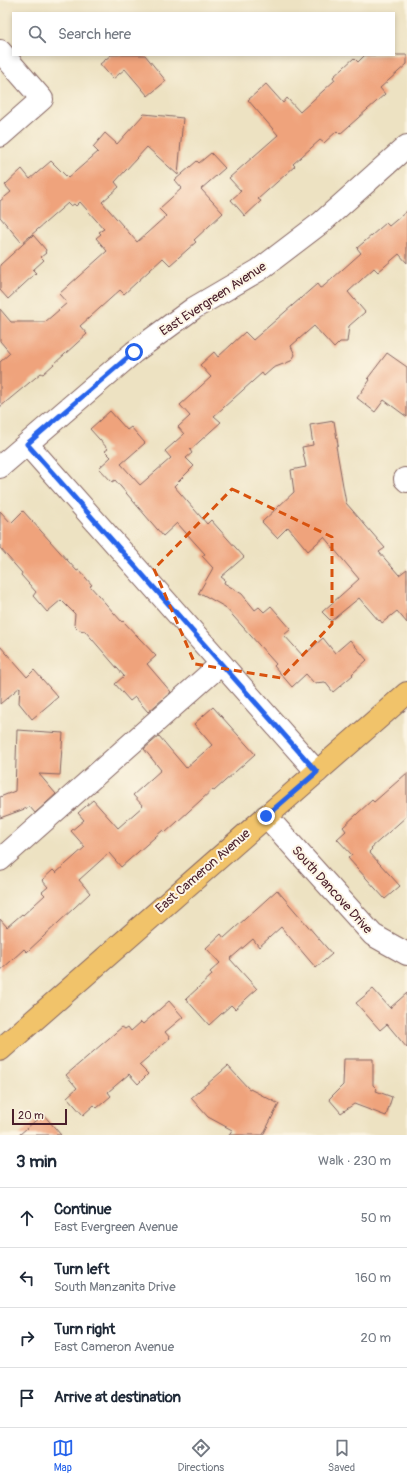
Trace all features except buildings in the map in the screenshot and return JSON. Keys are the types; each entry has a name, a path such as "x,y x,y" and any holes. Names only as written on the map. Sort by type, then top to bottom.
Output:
{"main road":[{"name":"East Cameron Avenue","path":"0,1050 407,693"}],"street":[{"path":"0,51 42,99 0,136"},
{"name":"East Evergreen Avenue","path":"0,468 134,352 194,308 259,270 322,222 407,146"},
{"path":"27,444 317,772"},
{"path":"0,860 221,664"},
{"name":"South Dancove Drive","path":"266,816 373,936 407,954"}],"highlighted area":[{"path":"232,489 332,537 332,624 281,678 195,664 154,569"}],"route":[{"path":"134,352 27,444 317,772 266,816"}]}
